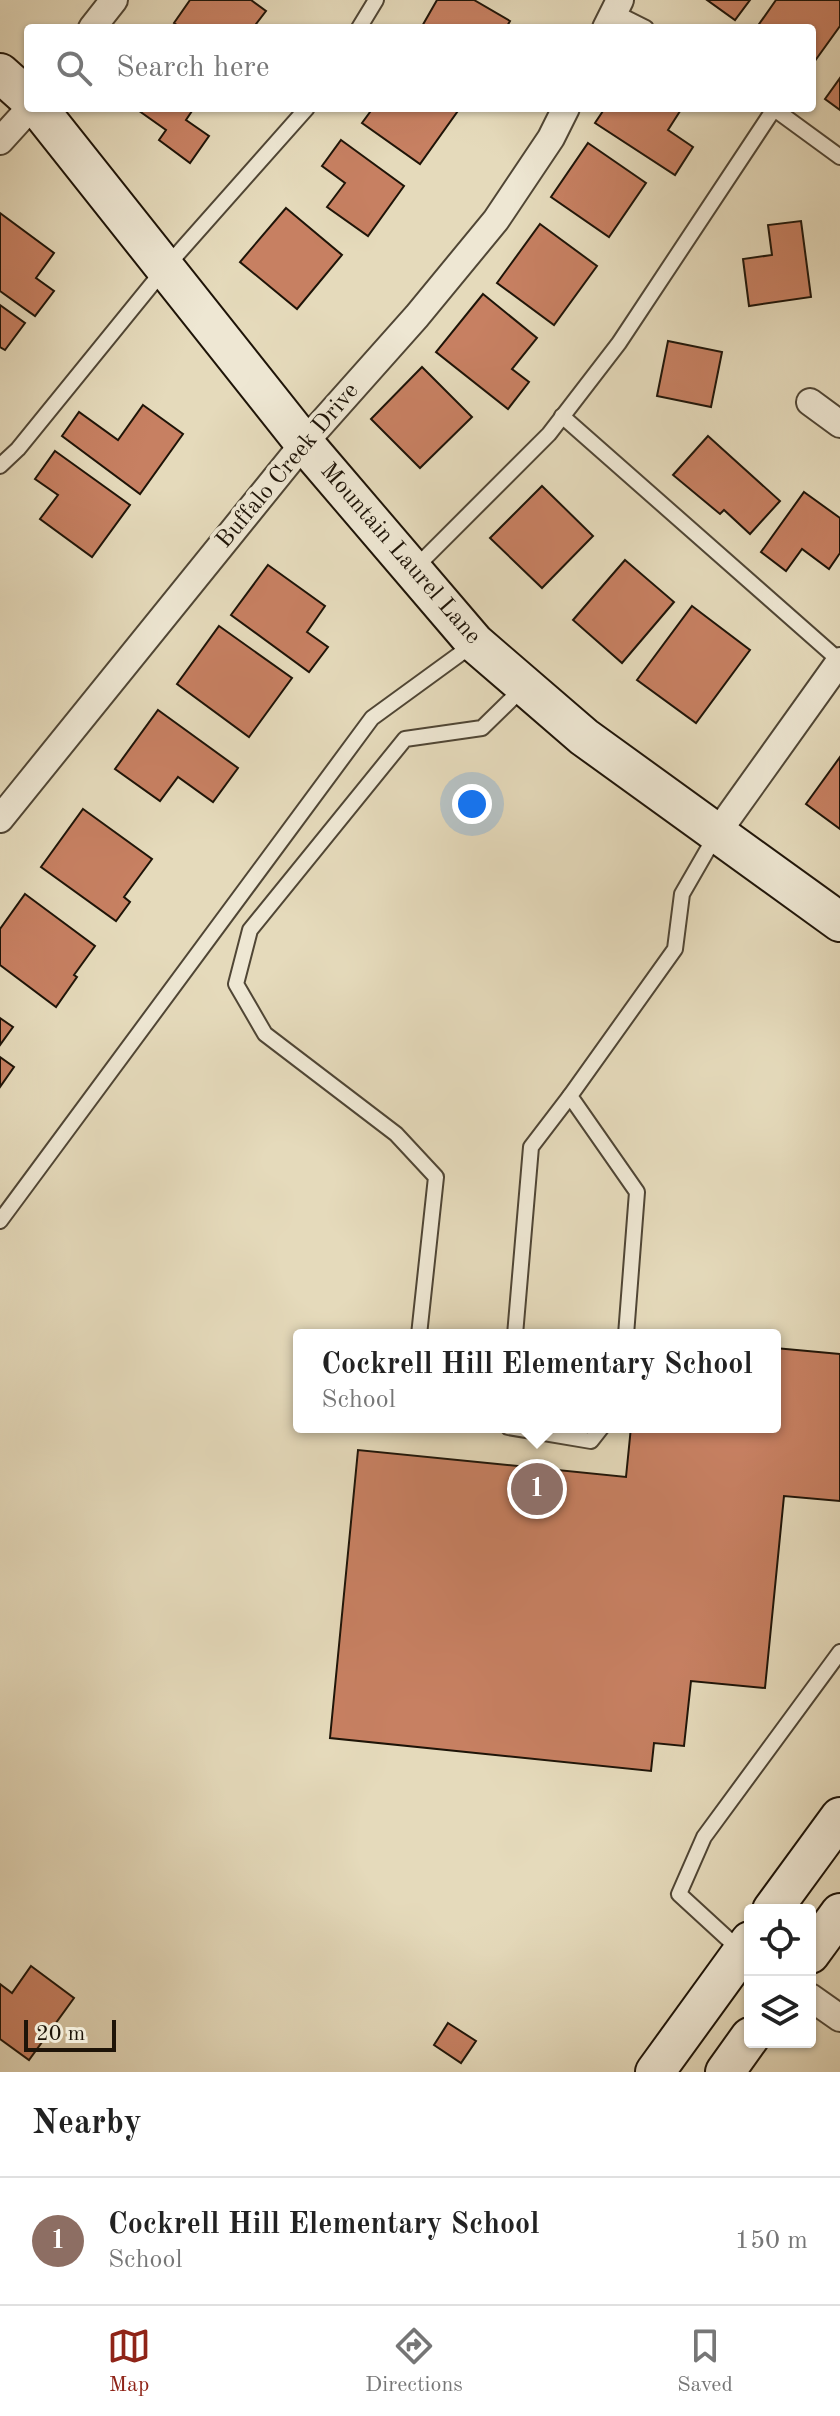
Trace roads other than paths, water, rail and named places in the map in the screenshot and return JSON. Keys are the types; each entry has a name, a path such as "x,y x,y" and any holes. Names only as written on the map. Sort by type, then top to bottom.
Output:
{"street":[{"path":"95,24 114,0"},
{"path":"0,73 24,94"},
{"path":"0,141 26,112"},
{"name":"Mountain Laurel Lane","path":"41,112 304,443 475,643 584,737 840,922"},
{"name":"Buffalo Creek Drive","path":"2,812 304,443 417,316 496,220 551,138 564,112"},
{"path":"810,402 840,424"},
{"path":"717,833 840,661"},
{"path":"776,1904 840,1817"},
{"path":"816,1946 840,1913"},
{"path":"655,2072 744,1954"},
{"path":"816,2001 840,2018"},
{"path":"725,2072 744,2045"}],"lane":[{"path":"361,24 376,0"},
{"path":"613,13 637,24"},
{"path":"0,466 18,449 166,267 303,112"},
{"path":"413,570 549,434 619,343 771,112"},
{"path":"779,112 840,157"},
{"path":"562,416 840,661"},
{"path":"0,1221 372,718 475,643"},
{"path":"420,1329 436,1177 396,1134 265,1034 236,984 250,930 405,739 482,728 525,686"},
{"path":"516,1329 531,1147 675,949 682,894 717,833"},
{"path":"570,1096 637,1192 626,1329"},
{"path":"544,1433 591,1441 597,1433"},
{"path":"744,1948 679,1894 704,1837 840,1652"}],"place":[{"name":"Cockrell Hill Elementary School","path":"537,1489"}]}
